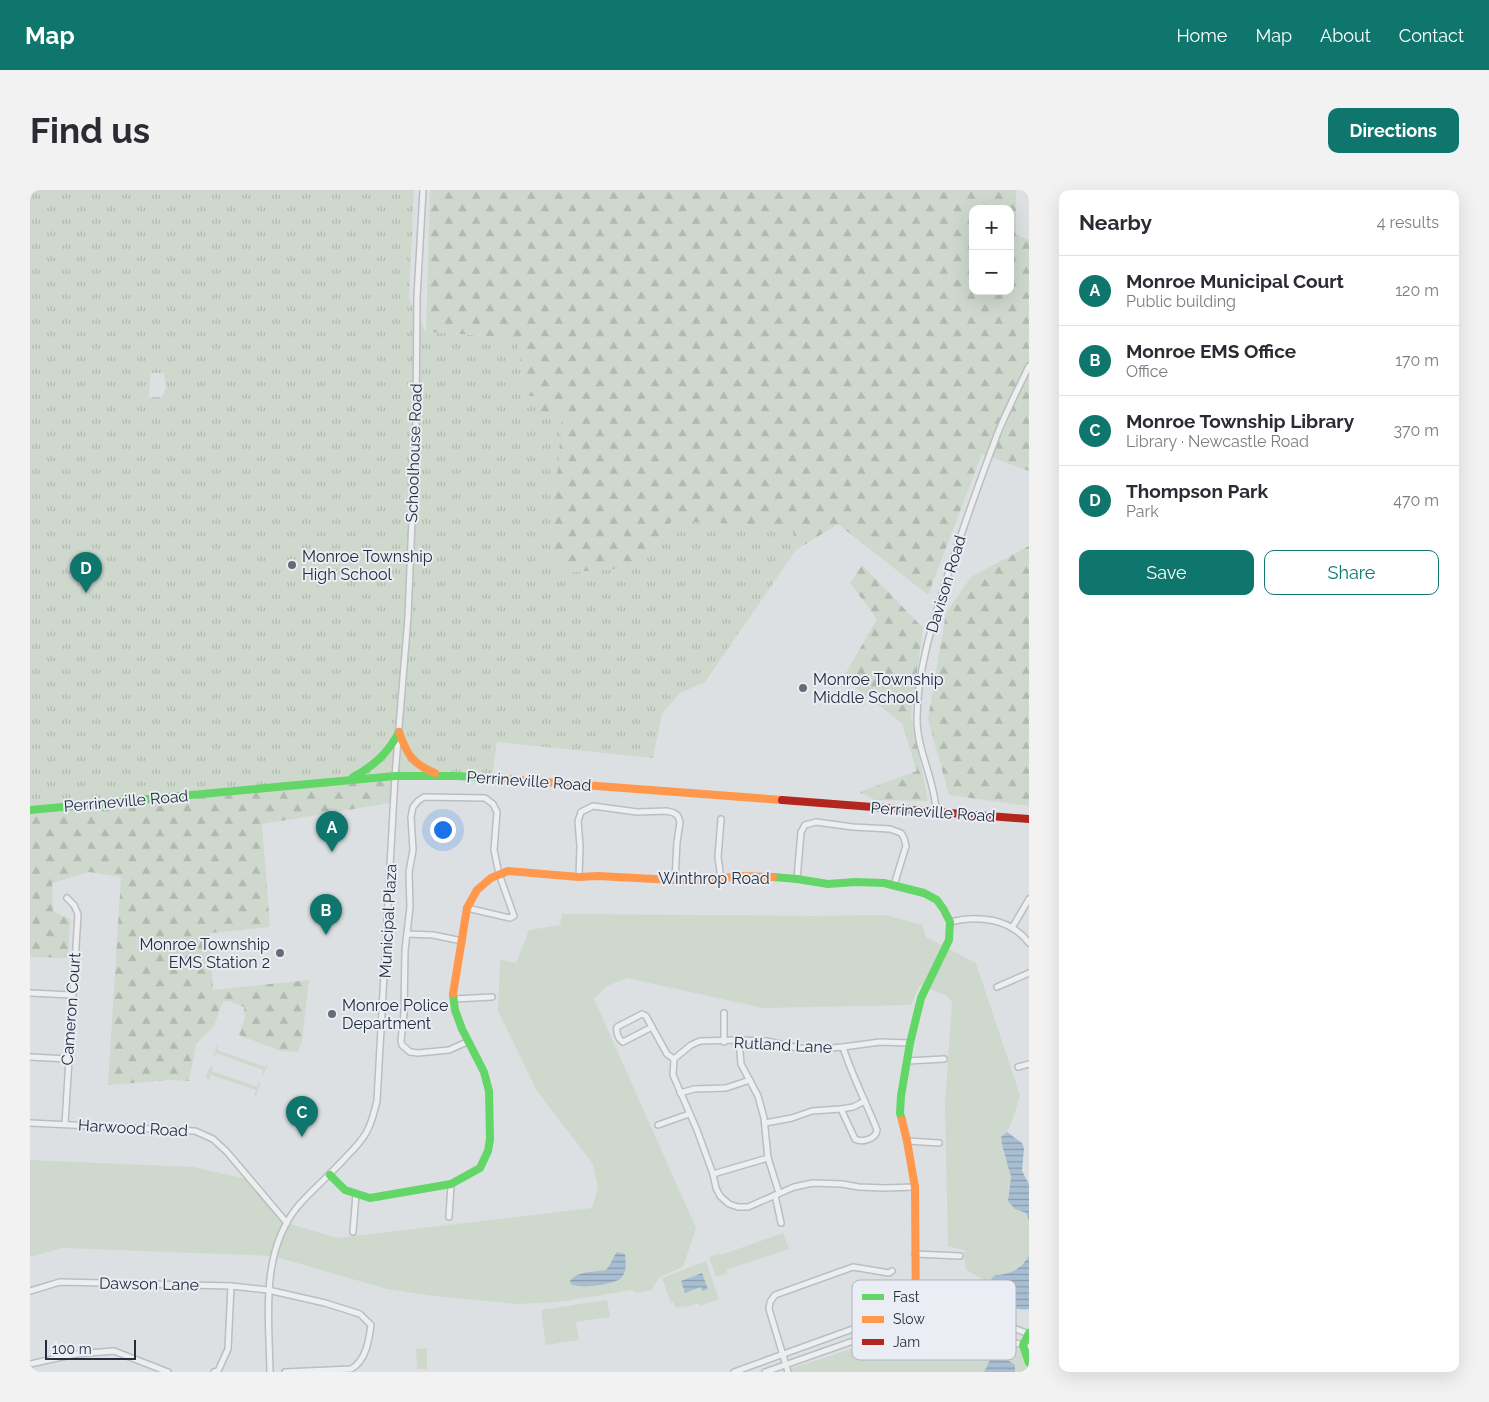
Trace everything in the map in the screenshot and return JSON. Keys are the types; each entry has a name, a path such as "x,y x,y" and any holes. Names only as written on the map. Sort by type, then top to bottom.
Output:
{"street":[{"name":"Schoolhouse Road","path":"395,776 408,617 416,422 417,297 423,190"},
{"name":"Davison Road","path":"936,811 936,801 920,746 917,720 920,683 931,627 960,537 998,433 1029,366"},
{"path":"399,732 408,754 415,763 426,770 442,776"},
{"path":"347,780 379,762 399,732"},
{"name":"Perrineville Road","path":"30,810 395,776 442,776 1029,819"},
{"name":"Municipal Plaza","path":"270,1372 268,1290 273,1256 278,1242 287,1223 298,1207 330,1175 366,1134 377,1101 395,776"},
{"path":"467,908 512,918 514,916 494,850 497,812 493,804 485,798 424,797 413,806 411,817 413,850 409,872 410,907 405,950 404,1013 401,1041 402,1046 410,1052 418,1053 449,1050 467,1042"},
{"path":"579,877 580,846 578,821 582,812 593,806 637,812 667,811 674,813 679,819 680,828 677,842 675,880"},
{"path":"721,819 718,857 721,879"},
{"path":"797,879 801,832 805,825 816,822 853,828 890,829 901,833 906,846 894,885"},
{"name":"Winthrop Road","path":"500,874 508,871 579,877 598,876 692,881 738,876 797,879 828,884 855,882 884,883 924,893 937,900 950,922"},
{"path":"330,1175 344,1190 370,1198 451,1184 480,1168 488,1151 490,1139 489,1091 484,1072 467,1042 455,1010 453,990 467,908 477,890 491,878 500,874"},
{"name":"Cameron Court","path":"65,1124 78,914 74,905 67,898"},
{"path":"1012,928 1029,899"},
{"path":"915,1280 915,1187 900,1113 910,1043 921,998 949,940 950,922 965,918 981,918 997,922 1019,932 1029,943"},
{"path":"407,934 433,935 462,941"},
{"path":"997,987 1029,973"},
{"path":"30,993 72,995"},
{"path":"454,999 492,997"},
{"path":"724,1013 724,1042"},
{"path":"652,1027 623,1042 616,1031 617,1026 642,1014 646,1016 667,1054 674,1059 673,1075 697,1130 713,1174 716,1188 720,1196 729,1204 738,1207 748,1207 794,1187 813,1183 842,1184 859,1187 915,1187"},
{"path":"739,1040 740,1058 744,1070 758,1096 765,1123 768,1158 777,1194 781,1223"},
{"name":"Rutland Lane","path":"674,1059 690,1045 700,1041 767,1041 798,1048 819,1049 880,1042 910,1043"},
{"name":"Rutland Lane","path":"841,1110 855,1139 858,1141 875,1136 877,1130 843,1047"},
{"path":"30,1057 68,1059"},
{"path":"907,1061 944,1059"},
{"path":"1018,1067 1029,1064"},
{"path":"680,1093 694,1089 726,1088 750,1080"},
{"path":"765,1123 792,1118 812,1111 853,1108 866,1101"},
{"path":"658,1125 689,1114"},
{"name":"Harwood Road","path":"30,1124 195,1131 213,1139 227,1152 287,1223"},
{"path":"907,1141 939,1143"},
{"path":"713,1174 768,1158"},
{"path":"449,1217 451,1184"},
{"path":"353,1232 356,1194"},
{"path":"915,1254 960,1256"},
{"path":"788,1372 768,1310 770,1302 775,1295 853,1266 889,1273 892,1271"},
{"name":"Dawson Lane","path":"30,1291 60,1282 231,1286 268,1290 360,1314 371,1325 367,1346 358,1366 352,1369 285,1372"},
{"path":"214,1372 218,1371 228,1349 231,1286"},
{"path":"734,1372 852,1329"},
{"path":"1016,1329 1029,1334 1026,1346 1029,1363"},
{"path":"765,1372 852,1342"},
{"path":"30,1364 76,1354 114,1351 168,1372"}],"green space":[{"path":"30,190 414,190 409,299 426,332 517,338 525,395 540,397 540,413 562,416 558,466 548,541 559,567 572,572 637,568 672,521 792,527 796,550 705,682 680,693 662,713 653,758 497,742 492,777 442,776 30,810","holes":["150,373 164,373 166,388 162,397 149,397"]},
{"path":"430,190 1016,190 1016,234 1029,240 1029,471 982,454 928,595 838,524 796,550 792,527 672,521 637,568 571,572 559,567 547,541 558,466 540,413 525,395 517,338 426,332"},
{"path":"1029,546 1029,806 949,795 928,719 946,613 971,577"},
{"path":"862,565 923,628 911,715 928,801 875,800 859,792 917,771 902,723 843,678 877,619 850,583"},
{"path":"398,775 396,802 262,824 270,927 210,933 213,990 309,980 302,1041 298,1052 281,1051 239,1035 245,1017 244,1007 230,1001 224,1001 214,1026 196,1044 189,1081 170,1080 108,1085 121,877 89,872 52,883 53,911 70,919 68,958 30,957 30,810"},
{"path":"562,914 885,915 922,925 926,937 976,963 1020,1095 1013,1119 1007,1132 1003,1135 1002,1146 1011,1177 1008,1201 1015,1209 1026,1213 1029,1221 1029,1256 1026,1261 1005,1275 995,1275 991,1279 984,1280 966,1270 964,1250 948,1246 945,1105 952,1002 947,996 920,985 911,1005 763,1008 627,978 607,986 594,999 696,1228 683,1267 660,1277 651,1290 637,1293 632,1290 558,1302 517,1304 433,1296 387,1289 273,1256 63,1248 30,1257 30,1160 193,1167 251,1180 287,1223 337,1238 592,1208 598,1187 593,1164 537,1091 498,1011 500,960 516,963 529,930 560,925"},
{"path":"217,1045 217,1050 265,1067 268,1062 264,1075 262,1074 263,1070 216,1053 213,1057"},
{"path":"213,1065 212,1071 257,1087 258,1083 261,1082 256,1096 254,1095 256,1090 211,1075 209,1080 207,1079 206,1076 209,1068"},
{"path":"783,1233 789,1249 726,1270 727,1273 716,1277 709,1257 720,1253 721,1255"},
{"path":"706,1261 719,1299 700,1306 698,1303 684,1308 684,1306 676,1308 673,1302 671,1303 662,1278"},
{"path":"607,1300 610,1317 576,1322 579,1340 546,1345 541,1310"},
{"path":"1016,1347 1026,1351 1029,1363 1029,1372 790,1372 789,1369 852,1349 852,1360 1016,1360"},
{"path":"427,1348 427,1369 417,1369 416,1349"}],"water":[{"path":"1007,1132 1022,1143 1024,1148 1022,1171 1029,1184 1029,1221 1026,1213 1015,1209 1008,1201 1011,1177 1001,1137"},
{"path":"617,1252 625,1254 625,1270 621,1278 611,1283 596,1286 571,1284 570,1281 577,1275 606,1270"},
{"path":"1029,1256 1029,1309 1023,1310 1016,1309 1016,1280 991,1280 995,1275 1005,1274 1022,1264"},
{"path":"702,1273 708,1289 702,1291 701,1287 685,1293 681,1281"},
{"path":"990,1360 1006,1360 1015,1365 1015,1372 984,1372"}],"traffic: fast":[{"path":"353,777 380,758 399,732"},
{"path":"30,810 395,776 457,776 506,779"},
{"path":"773,877 828,884 855,882 884,883 924,893 937,900 944,910 950,922 949,940 921,998 910,1043 901,1096 900,1113 902,1120"},
{"path":"330,1175 345,1190 370,1198 451,1184 480,1168 488,1151 490,1139 489,1091 484,1072 462,1029 455,1010 453,994"},
{"path":"1029,1333 1023,1345 1029,1363"}],"traffic: slow":[{"path":"399,732 411,757 421,766 435,773"},
{"path":"506,779 782,800"},
{"path":"453,994 467,908 477,890 491,878 508,871 579,877 598,876 692,881 738,876 773,877"},
{"path":"902,1120 915,1187 916,1280"}],"traffic: jam":[{"path":"782,800 1029,819"}],"place":[{"name":"Monroe Township High School","path":"292,565"},
{"name":"Thompson Park","path":"86,593"},
{"name":"Monroe Township Middle School","path":"803,688"},
{"name":"Monroe Municipal Court","path":"332,852"},
{"name":"Monroe EMS Office","path":"326,935"},
{"name":"Monroe Township EMS Station 2","path":"280,953"},
{"name":"Monroe Police Department","path":"332,1014"},
{"name":"Monroe Township Library","path":"302,1137"}]}
